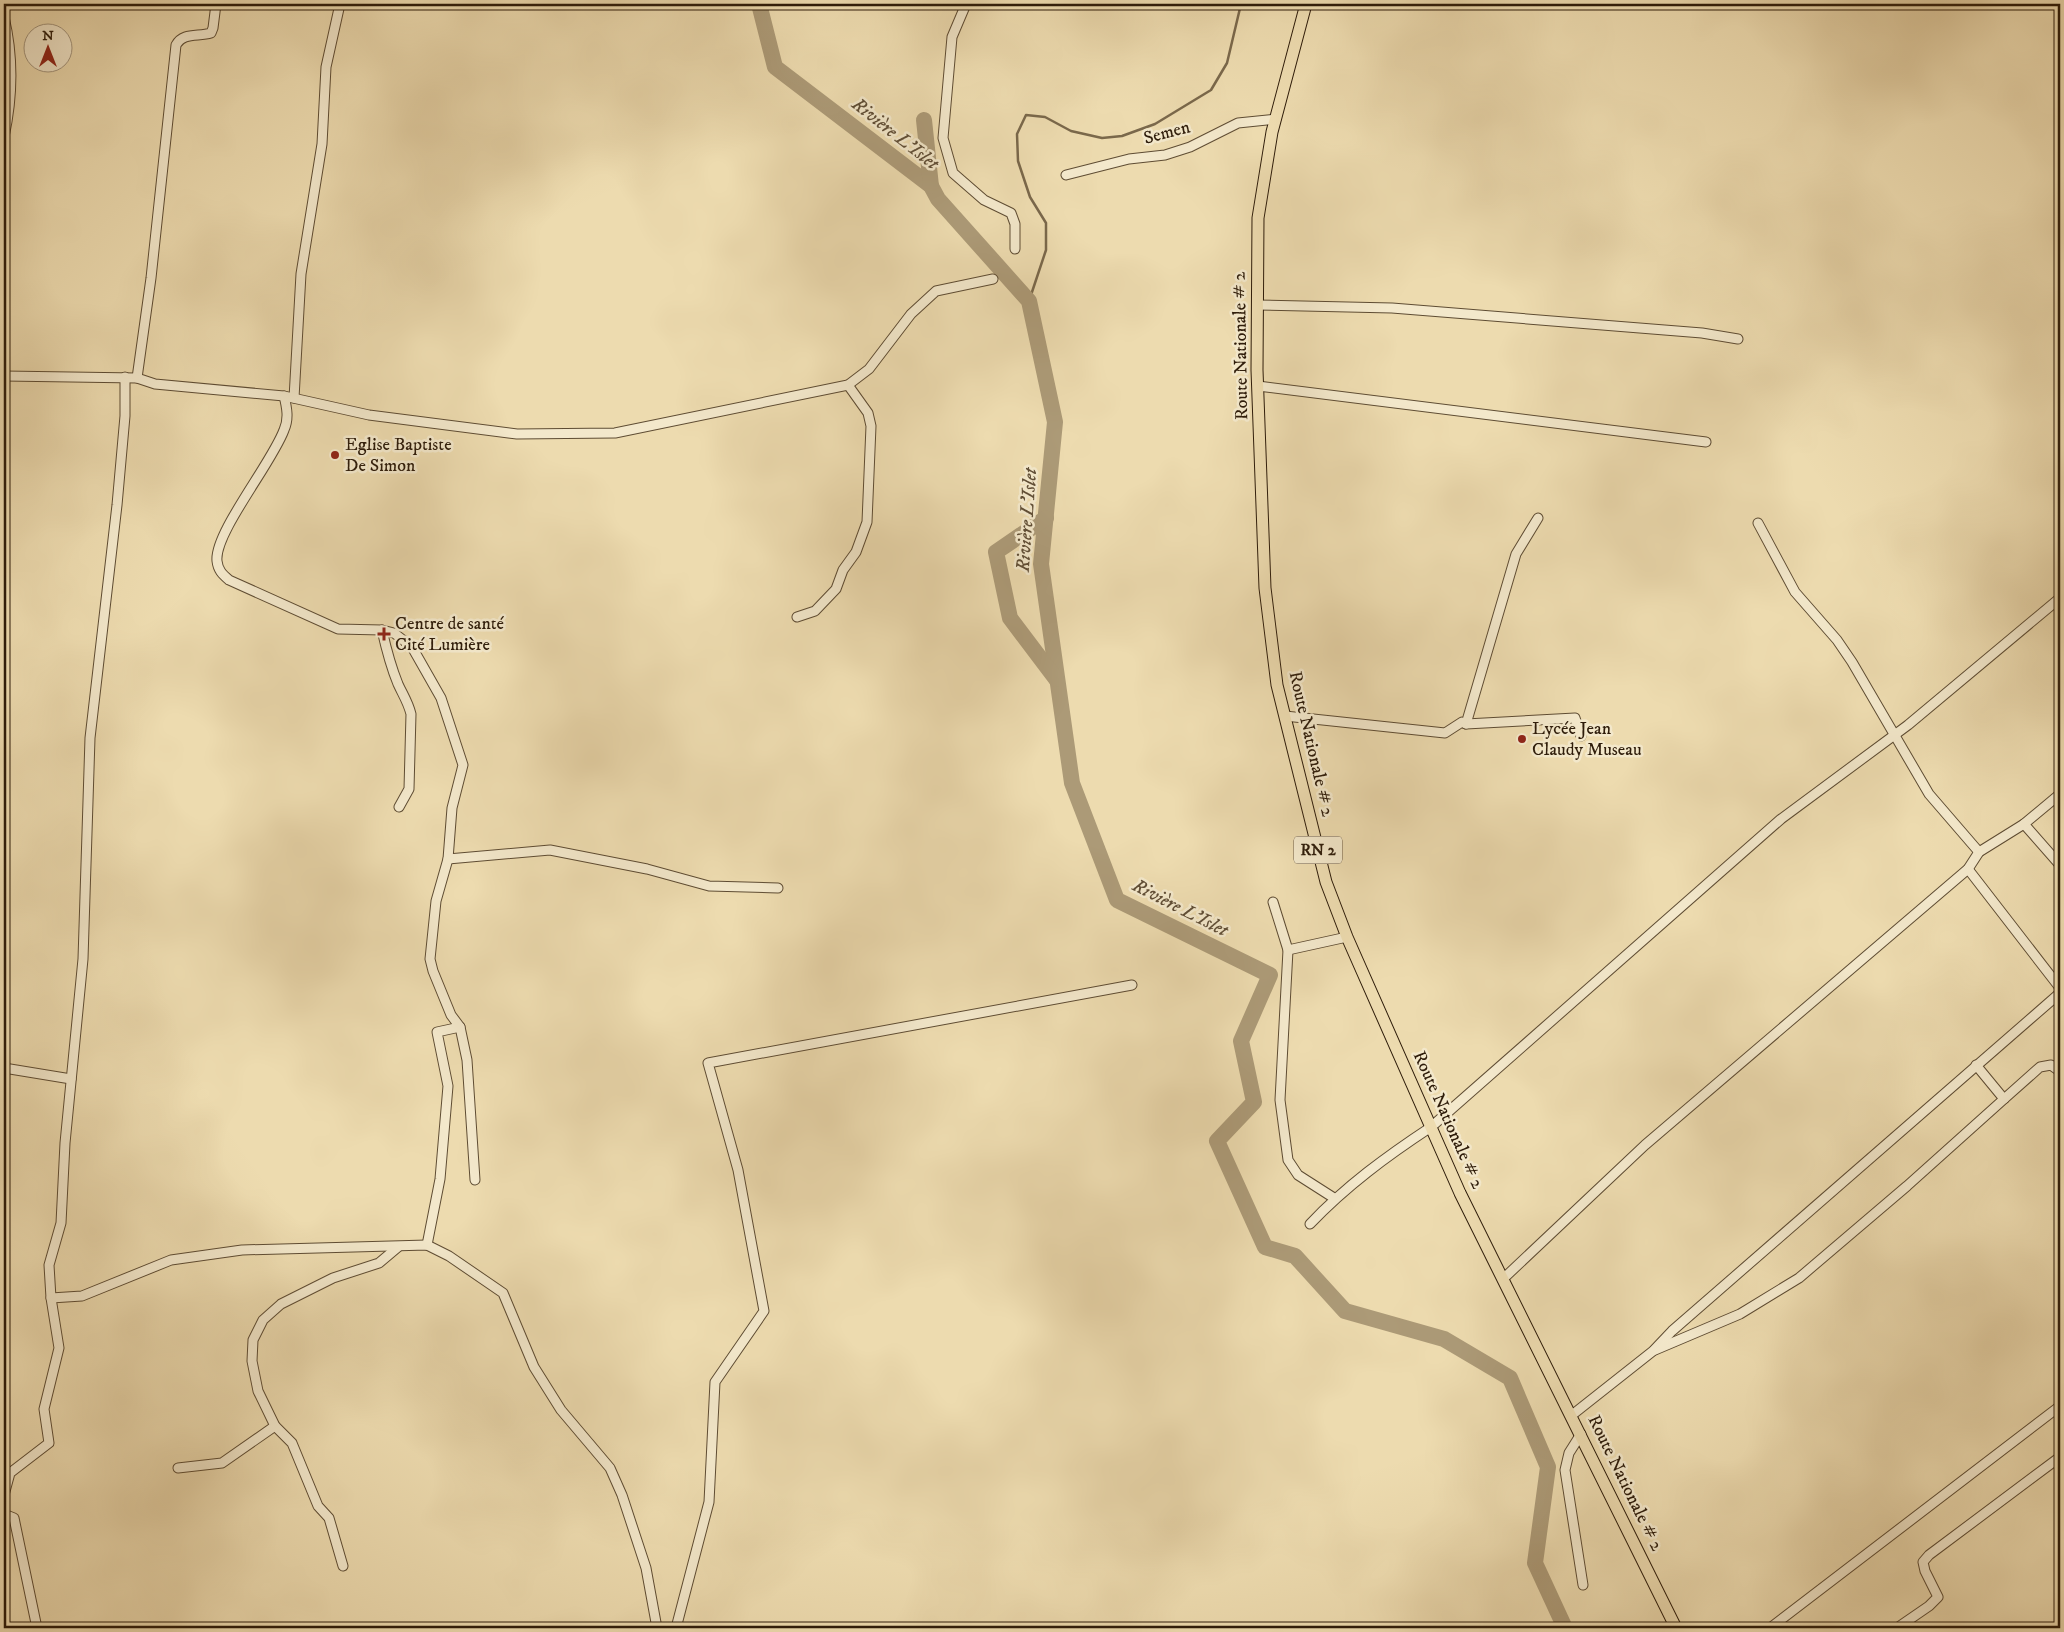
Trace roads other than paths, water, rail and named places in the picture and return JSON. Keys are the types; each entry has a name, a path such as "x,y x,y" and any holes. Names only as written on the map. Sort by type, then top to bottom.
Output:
{"main road":[{"name":"Route Nationale # 2","path":"1306,4 1276,119 1258,218 1258,386 1265,588 1277,685 1284,716 1326,882 1347,937 1460,1193 1504,1278 1676,1628"}],"street":[{"path":"137,378 151,278 176,44 178,39 185,36 210,33 213,28 216,4"},
{"path":"294,398 301,274 322,144 326,67 340,4"},
{"path":"966,4 952,37 943,138 953,173 984,200 1011,213 1015,224 1015,249"},
{"path":"4,17 10,43 13,77 10,108 4,137"},
{"name":"Semen","path":"1066,175 1129,159 1165,155 1190,147 1238,123 1276,119"},
{"path":"4,376 137,378 155,384 284,396 369,415 517,434 615,433 848,385 869,369 911,314 936,291 993,279"},
{"path":"1257,305 1392,308 1702,333 1738,339"},
{"path":"4,1495 10,1473 49,1443 44,1409 59,1348 51,1298 49,1265 61,1223 71,1079 83,958 90,738 117,505 125,416 125,377"},
{"path":"797,617 815,611 836,589 843,570 856,552 866,522 871,426 868,413 848,385"},
{"path":"1258,386 1706,442"},
{"path":"284,396 288,412 285,430 256,483 221,537 217,560 220,572 229,580 338,629 382,630 394,633 412,647 442,698 463,765 452,808 448,859 436,901 430,959 451,1015 460,1027 467,1060 471,1097 475,1180"},
{"path":"1466,724 1516,554 1538,518"},
{"path":"1758,523 1795,592 1837,640 1852,662 1929,794 1979,852"},
{"path":"1310,1224 1334,1198 1384,1158 1431,1127 1781,819 1895,735 2060,598"},
{"path":"382,630 389,660 399,686 408,702 411,714 409,789 399,807"},
{"path":"1284,716 1445,733 1462,722 1466,724 1575,718 1581,736"},
{"path":"1504,1278 1645,1145 1968,869 1979,852 2024,824 2060,794"},
{"path":"2024,824 2060,865"},
{"path":"448,859 550,850 646,869 709,886 778,888"},
{"path":"1968,869 2060,988"},
{"path":"1273,902 1288,950 1280,1100 1288,1160 1298,1175 1334,1198"},
{"path":"1288,950 1347,937"},
{"path":"676,1628 709,1502 715,1382 764,1311 738,1170 708,1063 1132,985"},
{"path":"1572,1416 1653,1351 1672,1331 2060,993"},
{"path":"428,1245 440,1179 448,1086 437,1032 460,1027"},
{"path":"1976,1065 2004,1099"},
{"path":"1653,1351 1740,1314 1799,1278 1907,1186 2040,1067 2050,1065 2058,1070"},
{"path":"4,1068 71,1079"},
{"path":"51,1298 82,1296 171,1260 242,1250 428,1245 449,1256 504,1293 534,1367 561,1410 610,1468 622,1495 646,1568 657,1628"},
{"path":"343,1566 329,1518 318,1506 292,1443 275,1426 258,1391 252,1360 253,1340 263,1320 281,1304 333,1278 379,1263 398,1247"},
{"path":"1770,1628 2060,1406"},
{"path":"178,1468 222,1463 275,1426"},
{"path":"1581,1434 1569,1453 1565,1470 1583,1585"},
{"path":"1897,1628 1929,1606 1938,1597 1925,1571 1923,1562 1929,1555 2060,1456"},
{"path":"4,1514 14,1518 37,1628"}],"waterway":[{"name":"Rivière L'Islet","path":"759,4 775,67 931,186 938,199 1029,301 1055,422 1041,564 1072,783 1117,900 1270,975 1241,1041 1254,1102 1217,1141 1265,1247 1295,1256 1345,1311 1444,1339 1510,1378 1548,1467 1535,1563 1565,1628"},
{"path":"1029,301 1046,250 1046,223 1030,197 1018,161 1017,134 1026,115 1045,117 1071,131 1102,138 1122,136 1155,124 1211,90 1227,63 1241,4"},
{"path":"924,120 931,186"},
{"path":"1046,518 996,552 1010,618 1056,679"}],"place":[{"name":"Eglise Baptiste De Simon","path":"335,455"},
{"name":"Centre de santé Cité Lumière","path":"384,634"},
{"name":"Lycée Jean Claudy Museau","path":"1522,739"}]}
